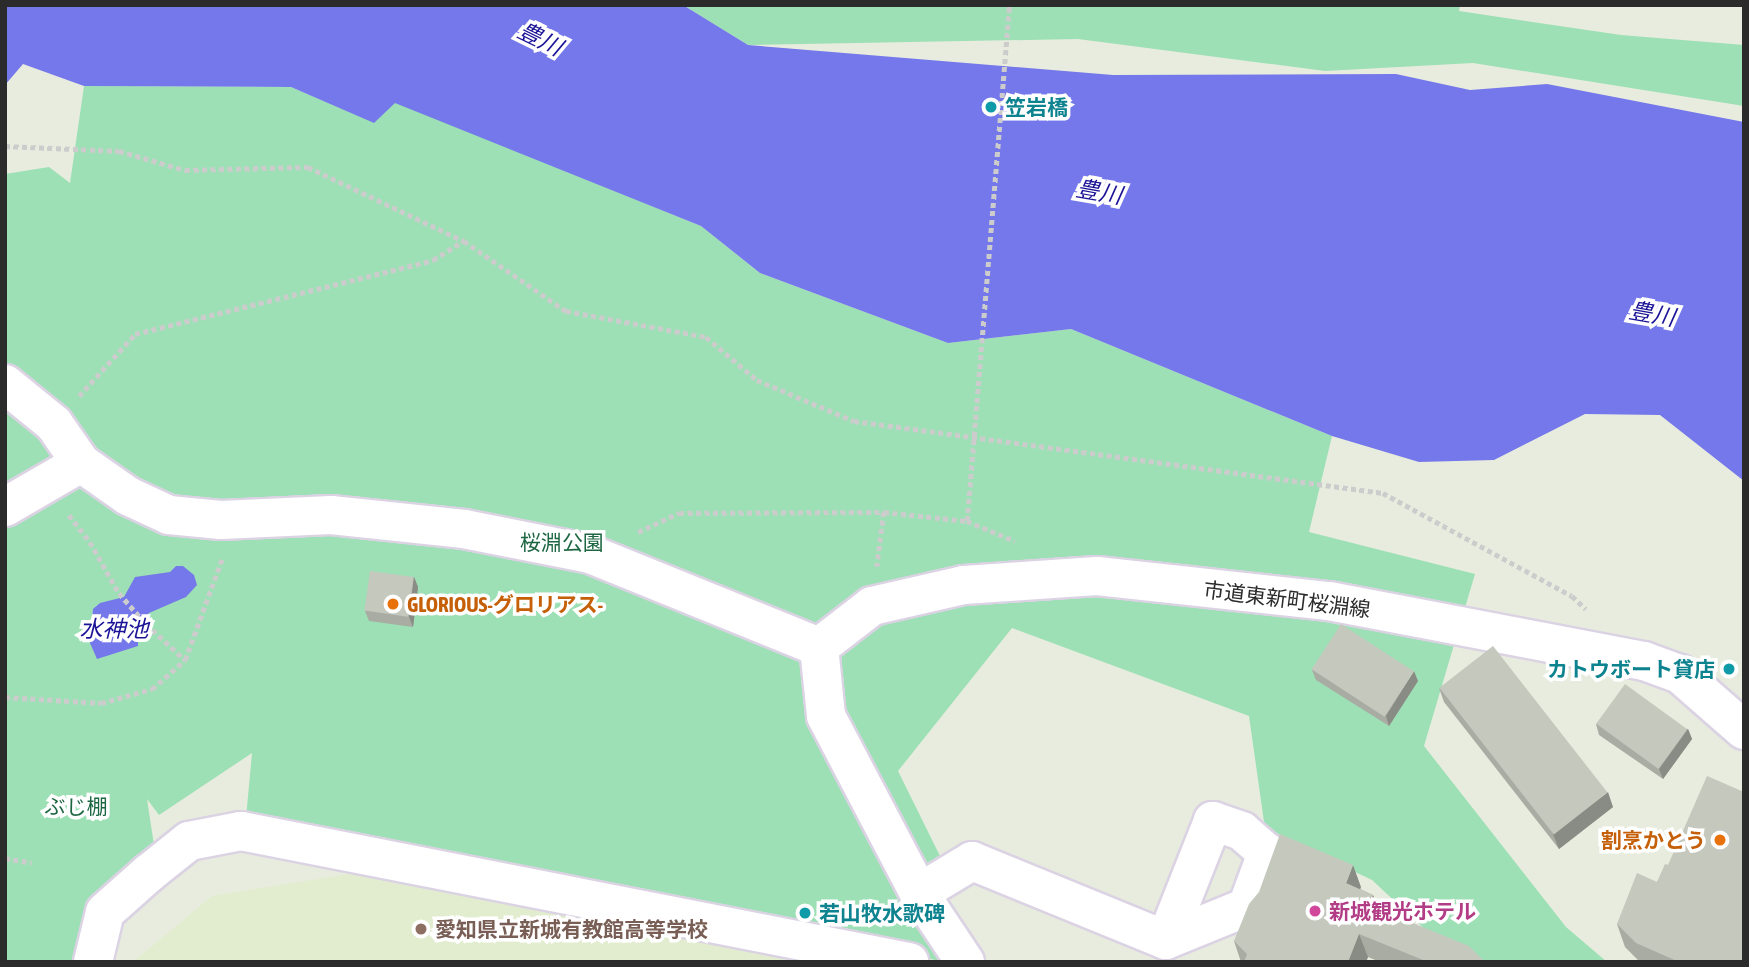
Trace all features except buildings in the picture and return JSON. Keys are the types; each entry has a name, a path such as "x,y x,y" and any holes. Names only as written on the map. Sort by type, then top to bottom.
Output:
{"street":[{"path":"5,383 54,424 81,463 128,496 169,515 220,520 344,516 464,528 590,554 819,647 826,716 919,893 965,962"},
{"path":"5,508 81,463"},
{"name":"市道東新町桜淵線","path":"819,647 872,606 964,585 1097,576 1329,601 1644,661 1680,674 1744,730"},
{"path":"93,962 105,912 140,880 189,841 241,831 909,962"},
{"path":"919,893 972,861 1166,940"}],"path":[{"path":"590,554 678,513 884,512 967,521 1009,7"},
{"path":"5,146 119,151 185,170 308,167 464,241 566,311 706,337 757,380 854,421 1383,493 1572,596 1593,615"},
{"path":"54,424 135,334 433,260 464,241"},
{"path":"46,484 90,542 119,593 146,624 185,660"},
{"path":"872,606 884,512"},
{"path":"5,697 101,703 152,689 185,660 222,562 220,520"},
{"path":"5,858 32,863"}],"shaded area":[{"name":"愛知県立新城有教館高等学校","path":"362,872 847,962 133,962 212,896"}],"green space":[{"path":"683,5 1460,5 1459,11 1621,35 1744,45 1744,106 1473,63 1325,71 1078,39 748,45"},
{"name":"桜淵公園","path":"84,86 291,87 373,122 395,102 701,226 760,273 948,343 1071,329 1332,436 1309,532 1475,574 1424,746 1566,927 1607,962 1460,962 1372,880 1265,829 1249,716 1012,628 898,771 940,856 919,894 945,962 246,818 252,753 159,815 147,799 154,845 82,962 5,962 5,174 49,167 70,183"}],"water":[{"name":"豊川","path":"5,5 683,5 748,45 1113,75 1396,74 1470,90 1547,84 1744,122 1744,481 1660,415 1585,414 1494,460 1419,462 1332,436 1071,329 948,343 760,273 701,226 395,103 374,123 291,87 84,86 23,64 5,85"},
{"name":"水神池","path":"176,566 183,566 194,575 197,585 186,597 149,613 138,625 138,646 97,659 90,643 93,609 100,603 124,597 135,577 170,572"}],"place":[{"name":"笠岩橋","path":"991,107"},
{"name":"GLORIOUS-グロリアス-","path":"393,604"},
{"name":"カトウボート貸店","path":"1729,669"},
{"name":"割烹かとう","path":"1720,840"},
{"name":"新城観光ホテル","path":"1315,911"},
{"name":"若山牧水歌碑","path":"805,913"},
{"name":"愛知県立新城有教館高等学校","path":"421,929"}],"park label":[{"name":"ぶじ棚","path":"76,806"}]}
